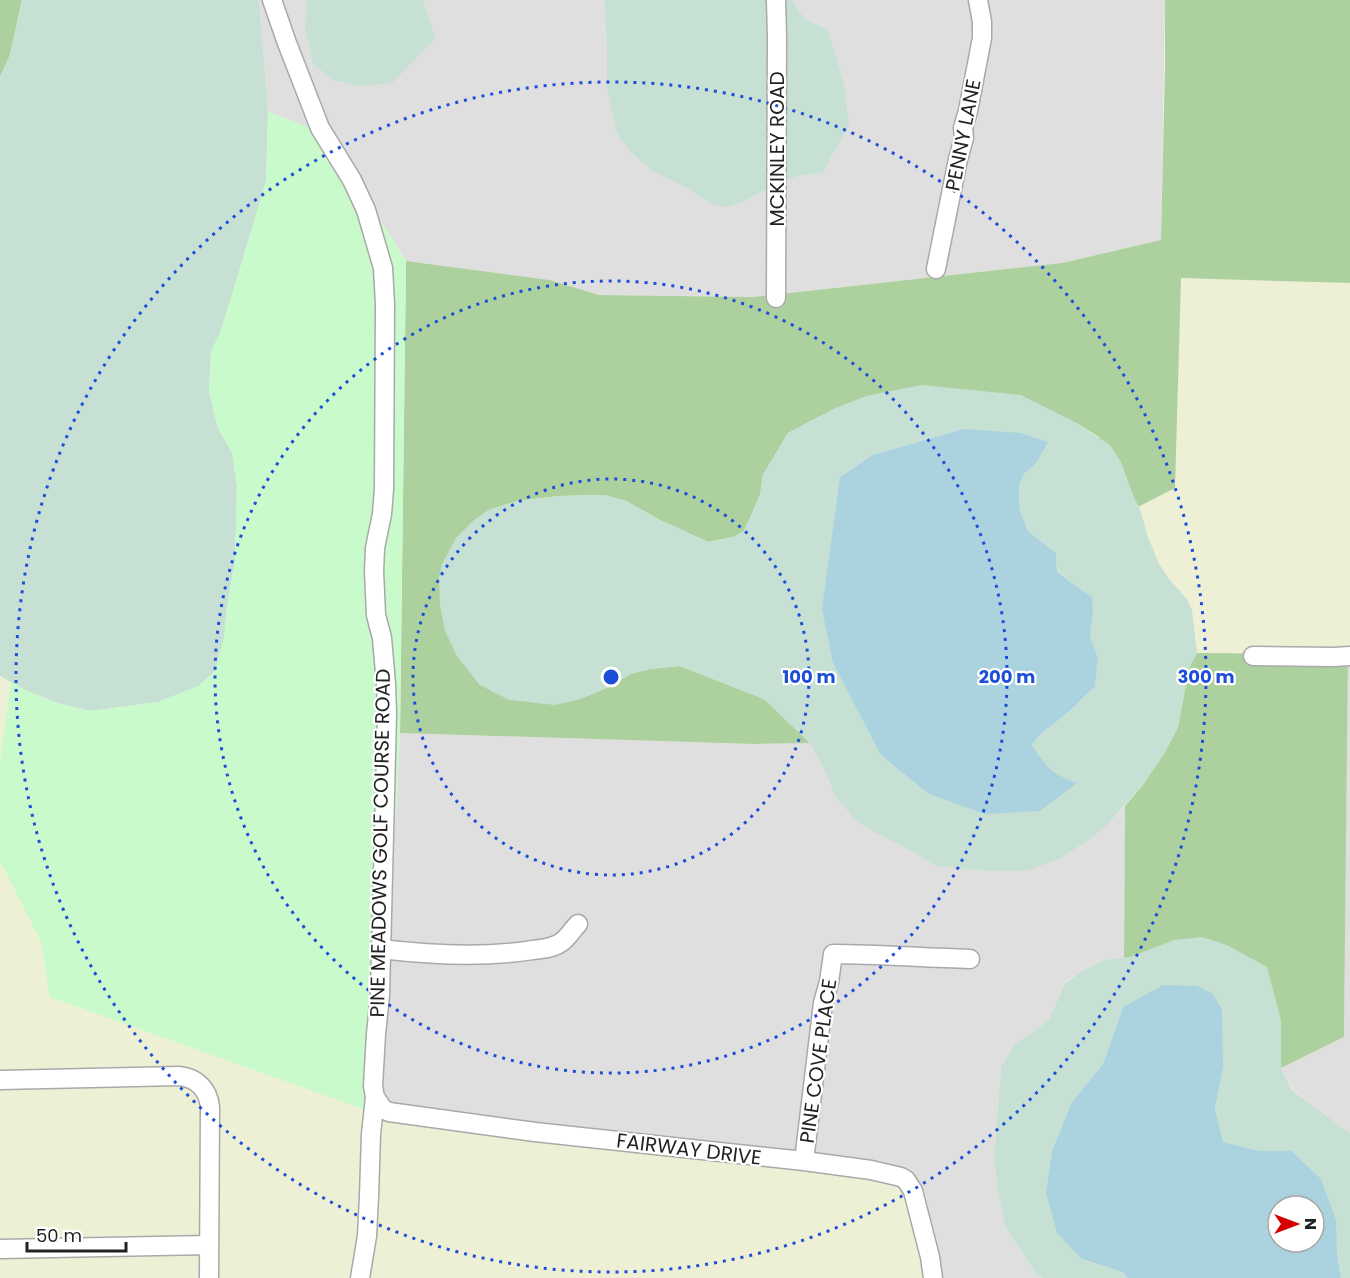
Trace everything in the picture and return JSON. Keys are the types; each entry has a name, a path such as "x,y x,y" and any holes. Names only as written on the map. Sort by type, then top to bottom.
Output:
{"street":[{"name":"PINE MEADOWS GOLF COURSE ROAD","path":"272,0 320,128 352,180 366,210 384,268 386,304 384,489 375,559 376,615 382,638 387,714 380,995 373,1086 375,1097 371,1134 367,1236 360,1278"},
{"name":"MCKINLEY ROAD","path":"776,0 776,297"},
{"name":"PENNY LANE","path":"936,268 957,159 964,138 963,128 982,38 978,0"},
{"path":"1253,656 1350,656"},
{"path":"381,949 428,954 518,953 548,948 562,942 578,924"},
{"name":"PINE COVE PLACE","path":"804,1161 823,1003 830,982 833,954 970,959"},
{"path":"0,1080 179,1076 197,1082 207,1093 210,1107 209,1278"},
{"name":"FAIRWAY DRIVE","path":"375,1097 389,1112 535,1132 804,1161 871,1170 901,1177 906,1180 913,1191 933,1278"},
{"path":"0,1249 209,1245"}],"shaded area":[{"path":"259,0 307,0 305,27 436,38 423,0 604,0 607,48 686,187 711,204 745,201 770,187 798,176 822,173 828,30 805,19 792,0 1165,0 1161,240 1062,263 753,297 599,295 550,280 406,261 326,134 268,112"},
{"path":"1348,654 1350,654 1350,1133 1293,1090 1281,1068 1344,1037"},
{"path":"400,733 754,744 810,743 835,796 908,849 936,866 989,871 1026,871 1106,825 1125,806 1124,958 1104,960 1065,982 1049,1019 1016,1044 1001,1067 994,1159 1005,1226 1036,1274 1042,1278 938,1278 374,1113"}],"green space":[{"path":"0,0 22,0 10,55 0,77"},
{"path":"22,0 259,0 268,111 266,181 220,333 211,352 209,392 218,428 232,453 237,486 235,560 224,638 215,671 199,686 158,702 91,711 57,703 23,689 0,676 0,77 10,55"},
{"path":"307,0 423,0 436,38 392,83 358,86 333,80 313,64 305,27"},
{"path":"604,0 792,0 805,19 828,30 844,84 849,126 822,173 798,176 728,207 711,204 686,187 652,171 630,151 616,132 607,87"},
{"path":"1165,0 1350,0 1350,283 1181,278 1175,488 1138,507 1099,437 1020,395 836,408 788,433 763,475 760,495 744,531 733,537 708,542 626,501 604,495 559,496 517,501 489,510 473,521 479,684 510,700 577,700 611,686 630,674 680,666 764,699 810,743 754,744 400,733 406,261 550,280 599,295 753,297 1062,263 1161,240"},
{"path":"268,112 326,134 406,261 400,733 374,1113 50,997 41,942 0,861 0,762 11,682 57,703 91,711 158,702 198,686 215,671 224,638 235,560 237,486 232,453 218,428 209,391 211,352 220,333 266,181"},
{"path":"1180,278 1350,283 1350,654 1197,653 1192,610 1158,562 1138,507 1175,488"},
{"path":"922,385 1020,395 1076,423 1110,445 1121,462 1158,562 1186,598 1192,610 1197,653 1189,668 1178,727 1165,752 1142,786 1106,826 1059,859 1026,871 989,871 936,866 855,819 835,796 810,743 764,699 680,666 630,674 611,686 577,700 555,705 510,700 479,684 457,656 445,631 440,605 439,577 442,564 456,538 473,521 489,510 517,501 559,496 604,495 626,501 708,542 733,537 744,531 760,495 763,475 788,433 836,408 866,396","holes":["963,429 1036,463 1024,474 1019,485 1019,508 1028,531 1056,553 1057,570 1070,582 1093,616 1090,636 1098,658 1095,687 1032,745 1043,762 1061,778 1076,783 881,755 840,477 872,455"]},
{"path":"1197,653 1348,654 1344,1037 1281,1068 1281,1020 1130,957 1124,958 1125,806 1165,752 1178,727 1189,668"},
{"path":"0,676 11,682 0,762"},
{"path":"0,861 41,942 50,997 374,1113 882,1174 899,1188 916,1221 938,1278 0,1278"},
{"path":"1202,937 1227,945 1267,967 1281,1020 1281,1068 1292,1090 1350,1133 1350,1278 1341,1278 1337,1253 1326,1229 1326,1194 1310,1194 1291,1151 1260,1151 1223,1142 1215,1109 1223,1068 1123,1007 1103,1064 1072,1102 1082,1259 1122,1272 1128,1278 1042,1278 1036,1274 1005,1226 994,1159 1001,1067 1015,1044 1049,1019 1065,983 1104,960 1130,957 1174,940"}],"water":[{"path":"963,429 1021,433 1048,442 1036,463 1024,474 1019,485 1019,508 1028,531 1056,553 1057,571 1092,597 1093,616 1090,636 1098,658 1095,687 1032,745 1050,769 1077,783 1040,811 985,814 929,794 881,755 833,663 822,609 840,477 872,455"},
{"path":"1163,985 1197,986 1213,994 1222,1010 1223,1068 1215,1109 1223,1142 1260,1151 1291,1151 1321,1179 1336,1220 1337,1253 1341,1278 1128,1278 1122,1272 1082,1259 1057,1233 1046,1193 1052,1151 1072,1102 1103,1064 1123,1007"}]}
